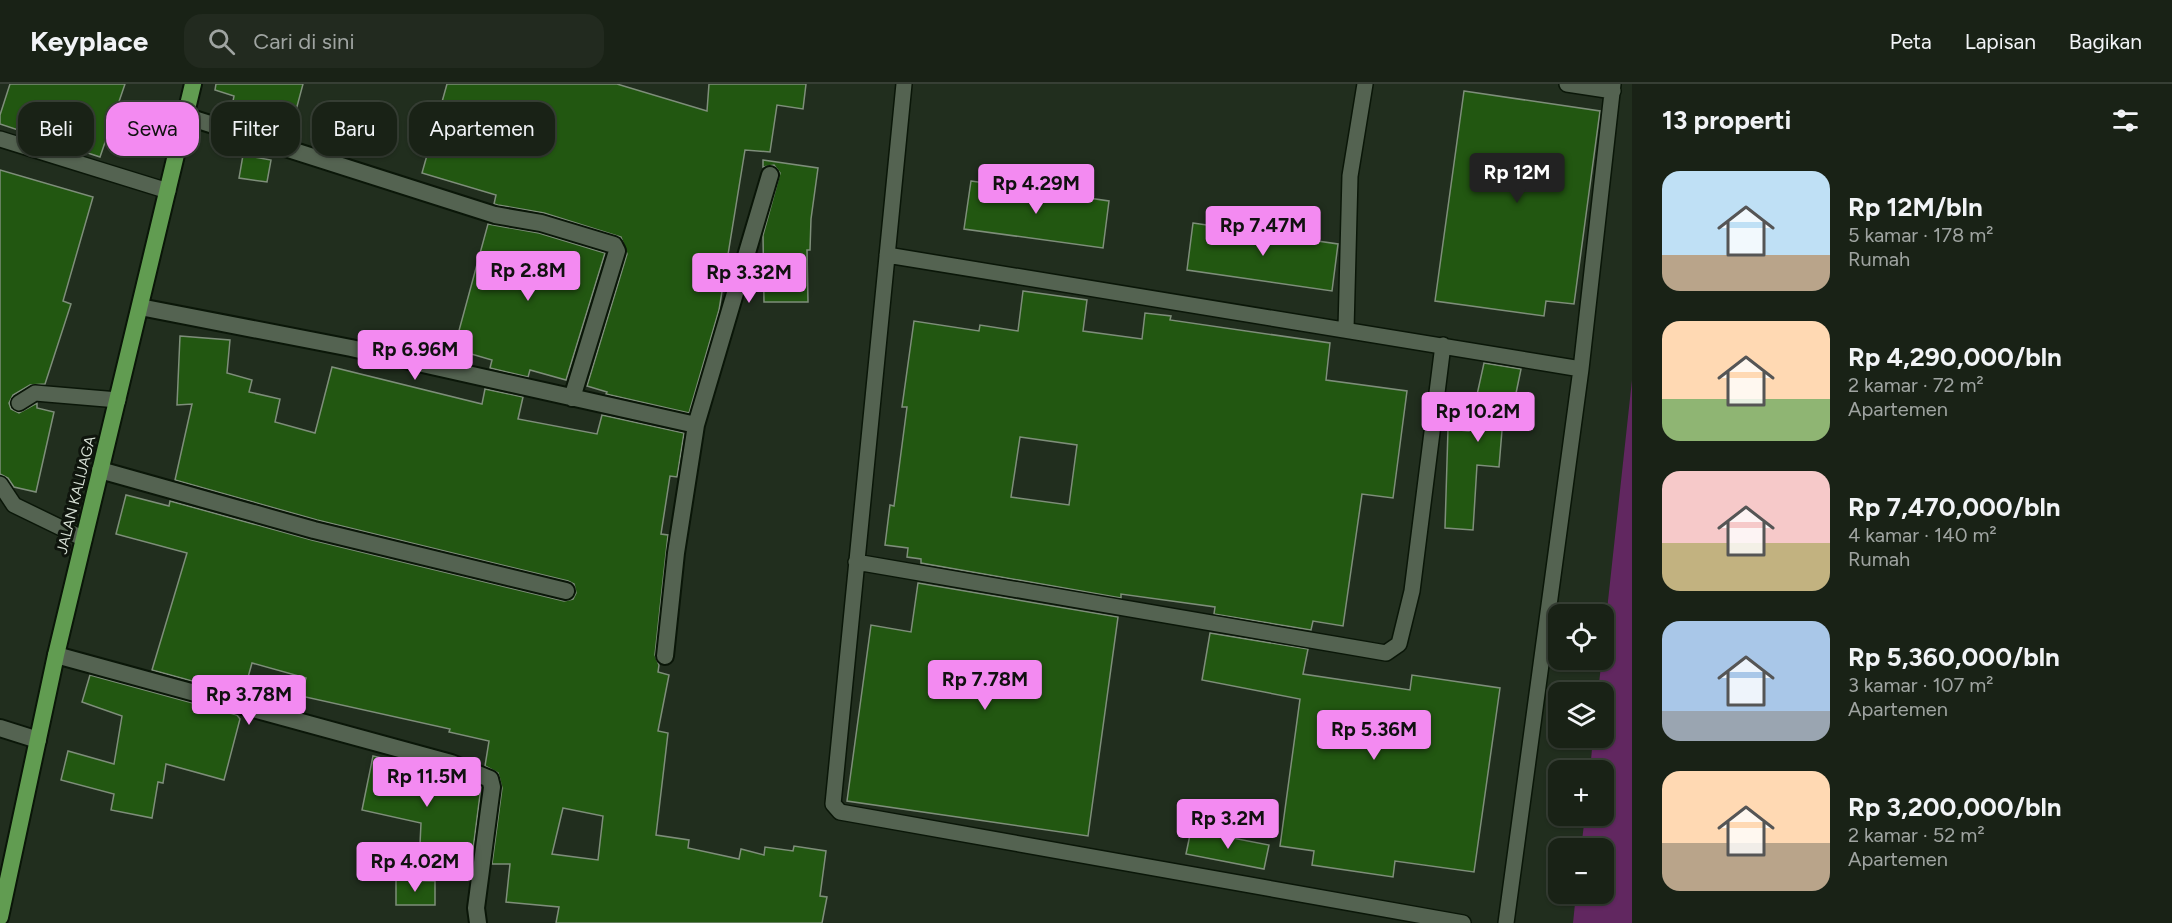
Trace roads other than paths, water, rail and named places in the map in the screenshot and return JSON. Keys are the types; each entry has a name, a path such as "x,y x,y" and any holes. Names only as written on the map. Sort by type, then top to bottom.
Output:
{"highway":[{"name":"JALAN KALIJAGA","path":"188,102 193,84"},
{"name":"JALAN KALIJAGA","path":"0,917 2,893 56,655 176,156"}],"street":[{"path":"199,120 495,215 541,223 614,245 617,251 572,398"},
{"path":"665,656 676,553 696,425 770,175"},
{"path":"140,307 351,348 696,425"},
{"path":"100,470 314,531 566,591"},
{"path":"56,655 451,763 490,779 492,787 476,908 478,923"},
{"path":"0,728 38,740"}],"lane":[{"path":"904,84 832,792 833,804 840,812 1463,923"},
{"path":"1346,329 1350,176 1365,84"},
{"path":"1506,923 1581,369 1613,87 1567,84"},
{"path":"0,138 168,191"},
{"path":"887,255 1581,369"},
{"path":"856,562 1386,653 1399,644 1412,591 1443,345"},
{"path":"19,403 35,393 118,400"},
{"path":"0,484 14,505 84,539"}]}
